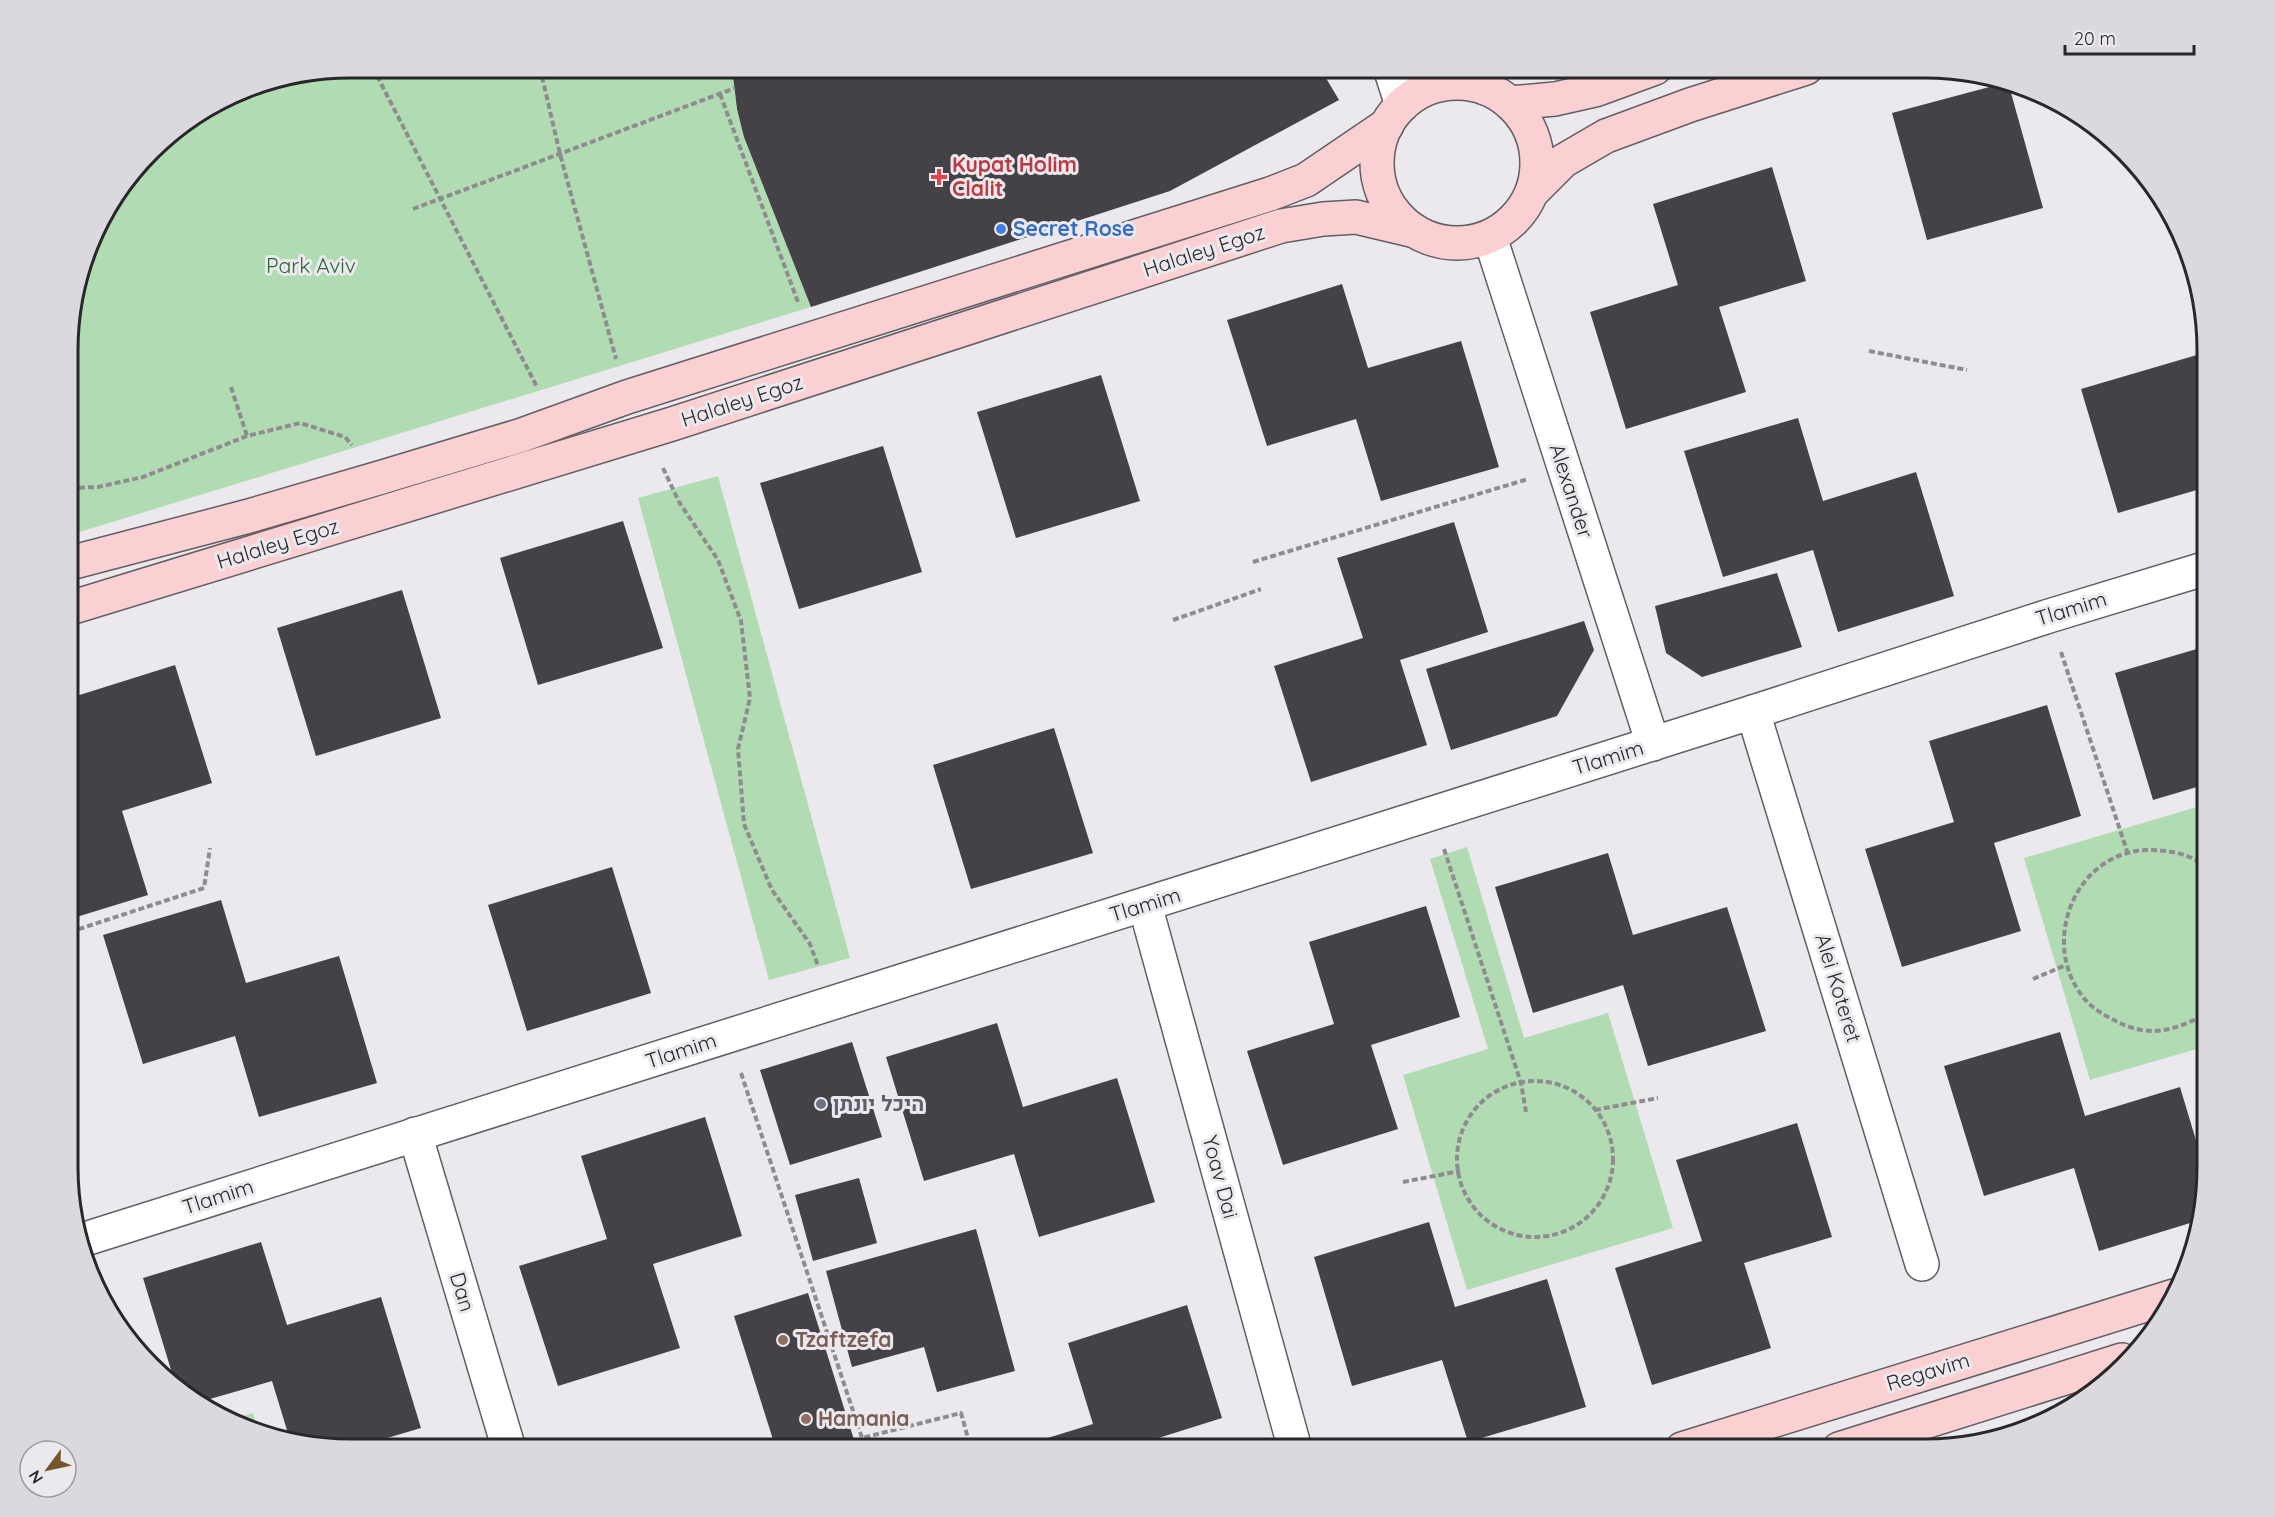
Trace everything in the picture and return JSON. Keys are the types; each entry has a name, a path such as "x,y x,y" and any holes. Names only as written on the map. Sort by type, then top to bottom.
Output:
{"street":[{"path":"1391,78 1394,115"},
{"path":"1489,86 1525,122 1535,144 1537,168 1532,192 1526,204 1510,223 1490,237 1466,243 1442,242 1415,231 1397,216 1384,196 1378,172 1378,148 1394,115 1420,92 1441,85 1463,83 1489,86 1555,99 1595,90 1628,78"},
{"path":"1532,192 1563,161 1606,136 1690,105 1775,78"},
{"name":"Halaley Egoz","path":"78,561 249,516 522,435 627,397 1270,194 1306,180 1394,115"},
{"name":"Halaley Egoz","path":"78,606 646,431 1281,226 1323,219 1356,217 1415,231"},
{"name":"Alexander","path":"1490,237 1653,744"},
{"name":"Tlamim","path":"87,1238 2197,571"},
{"name":"Alei Koteret","path":"1753,712 1922,1264"},
{"name":"Yoav Dai","path":"1145,904 1292,1439"},
{"name":"Dan","path":"415,1134 506,1439"},
{"name":"Regavim","path":"1714,1439 2163,1299"},
{"path":"1871,1439 2113,1362"}],"path":[{"path":"378,78 555,422"},
{"path":"542,78 560,154 627,397"},
{"path":"413,209 735,88"},
{"path":"720,94 812,339"},
{"path":"1869,351 1967,370"},
{"path":"231,387 247,436"},
{"path":"78,488 98,487 142,477 247,436 300,423 345,437 379,478"},
{"path":"646,431 679,502 718,560 741,621 750,698 738,749 744,824 772,890 810,944 832,1003"},
{"path":"1253,562 1564,468"},
{"path":"1173,620 1261,589"},
{"path":"2049,616 2128,854"},
{"path":"1433,813 1521,1083 1526,1112"},
{"path":"78,929 204,888 210,848"},
{"path":"2197,861 2168,850 2137,850 2108,861 2083,881 2068,909 2062,940 2066,965 2080,994 2103,1015 2132,1029 2163,1031 2197,1018"},
{"path":"2033,979 2066,965"},
{"path":"729,1035 862,1438 961,1413 968,1439"},
{"path":"1535,1081 1549,1082 1574,1092 1595,1110 1609,1133 1613,1165 1607,1191 1592,1214 1570,1230 1549,1237 1521,1237 1496,1227 1475,1210 1461,1186 1457,1146 1467,1120 1484,1099 1507,1085 1535,1081"},
{"path":"1595,1110 1658,1098"},
{"path":"1403,1182 1460,1171"}],"green space":[{"name":"Park Aviv","path":"350,78 733,78 737,110 811,307 78,533 80,315 87,280 99,246 114,214 134,184 158,158 184,134 214,114 263,92 315,80"},
{"path":"718,476 850,958 769,980 638,498"},
{"path":"2197,807 2197,1049 2090,1080 2024,858"},
{"path":"1467,847 1524,1038 1608,1013 1673,1228 1467,1290 1403,1075 1488,1049 1430,859"},
{"path":"253,1413 256,1422 246,1418 242,1416"}],"building":[{"path":"733,78 1326,78 1339,100 1170,191 811,307 744,137 737,109"},
{"path":"1992,86 2011,92 2043,208 1927,240 1892,113"},
{"path":"1772,167 1806,281 1719,307 1746,392 1626,429 1590,312 1678,285 1653,204"},
{"path":"1342,284 1368,368 1461,341 1499,467 1381,501 1356,419 1267,446 1227,320"},
{"path":"2197,355 2197,490 2118,513 2081,389"},
{"path":"1101,375 1140,501 1016,538 977,412"},
{"path":"1798,418 1823,501 1916,472 1954,596 1838,632 1813,550 1723,577 1684,451"},
{"path":"883,446 922,572 799,609 760,483"},
{"path":"623,521 663,648 538,685 500,558"},
{"path":"1454,522 1488,632 1400,660 1427,745 1311,782 1274,666 1363,638 1337,558"},
{"path":"1777,573 1802,647 1702,677 1666,653 1655,606"},
{"path":"402,590 441,718 316,756 277,628"},
{"path":"1584,621 1594,650 1557,716 1451,750 1426,669"},
{"path":"2197,649 2197,787 2153,800 2115,673"},
{"path":"175,665 212,783 122,811 148,895 78,917 78,787 78,695"},
{"path":"2047,705 2081,816 1994,843 2021,931 1902,967 1865,849 1954,822 1929,741"},
{"path":"1054,728 1093,853 971,889 933,765"},
{"path":"1608,853 1633,935 1727,907 1766,1031 1648,1066 1623,985 1533,1013 1495,887"},
{"path":"612,867 651,993 527,1031 488,905"},
{"path":"221,900 246,983 339,956 377,1083 259,1117 235,1036 143,1064 103,935"},
{"path":"1426,906 1460,1017 1371,1045 1398,1129 1283,1165 1247,1051 1334,1024 1309,942"},
{"path":"997,1023 1023,1107 1117,1078 1155,1202 1039,1237 1014,1154 924,1181 886,1057"},
{"path":"2060,1032 2085,1116 2180,1087 2197,1144 2195,1202 2191,1223 2099,1251 2074,1168 1984,1196 1944,1066"},
{"name":"היכל יונתן","path":"852,1042 882,1137 790,1165 760,1070"},
{"path":"705,1117 742,1236 653,1264 680,1348 558,1386 519,1266 607,1239 581,1156"},
{"path":"1797,1123 1832,1237 1744,1263 1771,1348 1652,1385 1615,1268 1702,1241 1676,1160"},
{"path":"859,1178 877,1243 813,1261 795,1195"},
{"path":"1429,1222 1455,1307 1547,1279 1586,1407 1478,1439 1467,1439 1442,1360 1352,1386 1314,1257"},
{"path":"976,1229 1015,1371 937,1392 924,1347 852,1367 826,1271"},
{"path":"261,1242 287,1325 381,1297 421,1428 384,1439 315,1437 287,1432 272,1381 209,1399 171,1371 143,1278"},
{"path":"808,1293 854,1439 773,1439 734,1316"},
{"path":"1187,1305 1222,1418 1155,1439 1044,1439 1093,1424 1068,1343"}],"place":[{"name":"Kupat Holim Clalit","path":"939,177"},
{"name":"Secret Rose","path":"1001,229"},
{"name":"היכל יונתן","path":"821,1104"},
{"name":"Tzaftzefa","path":"783,1340"},
{"name":"Hamania","path":"806,1419"}]}
